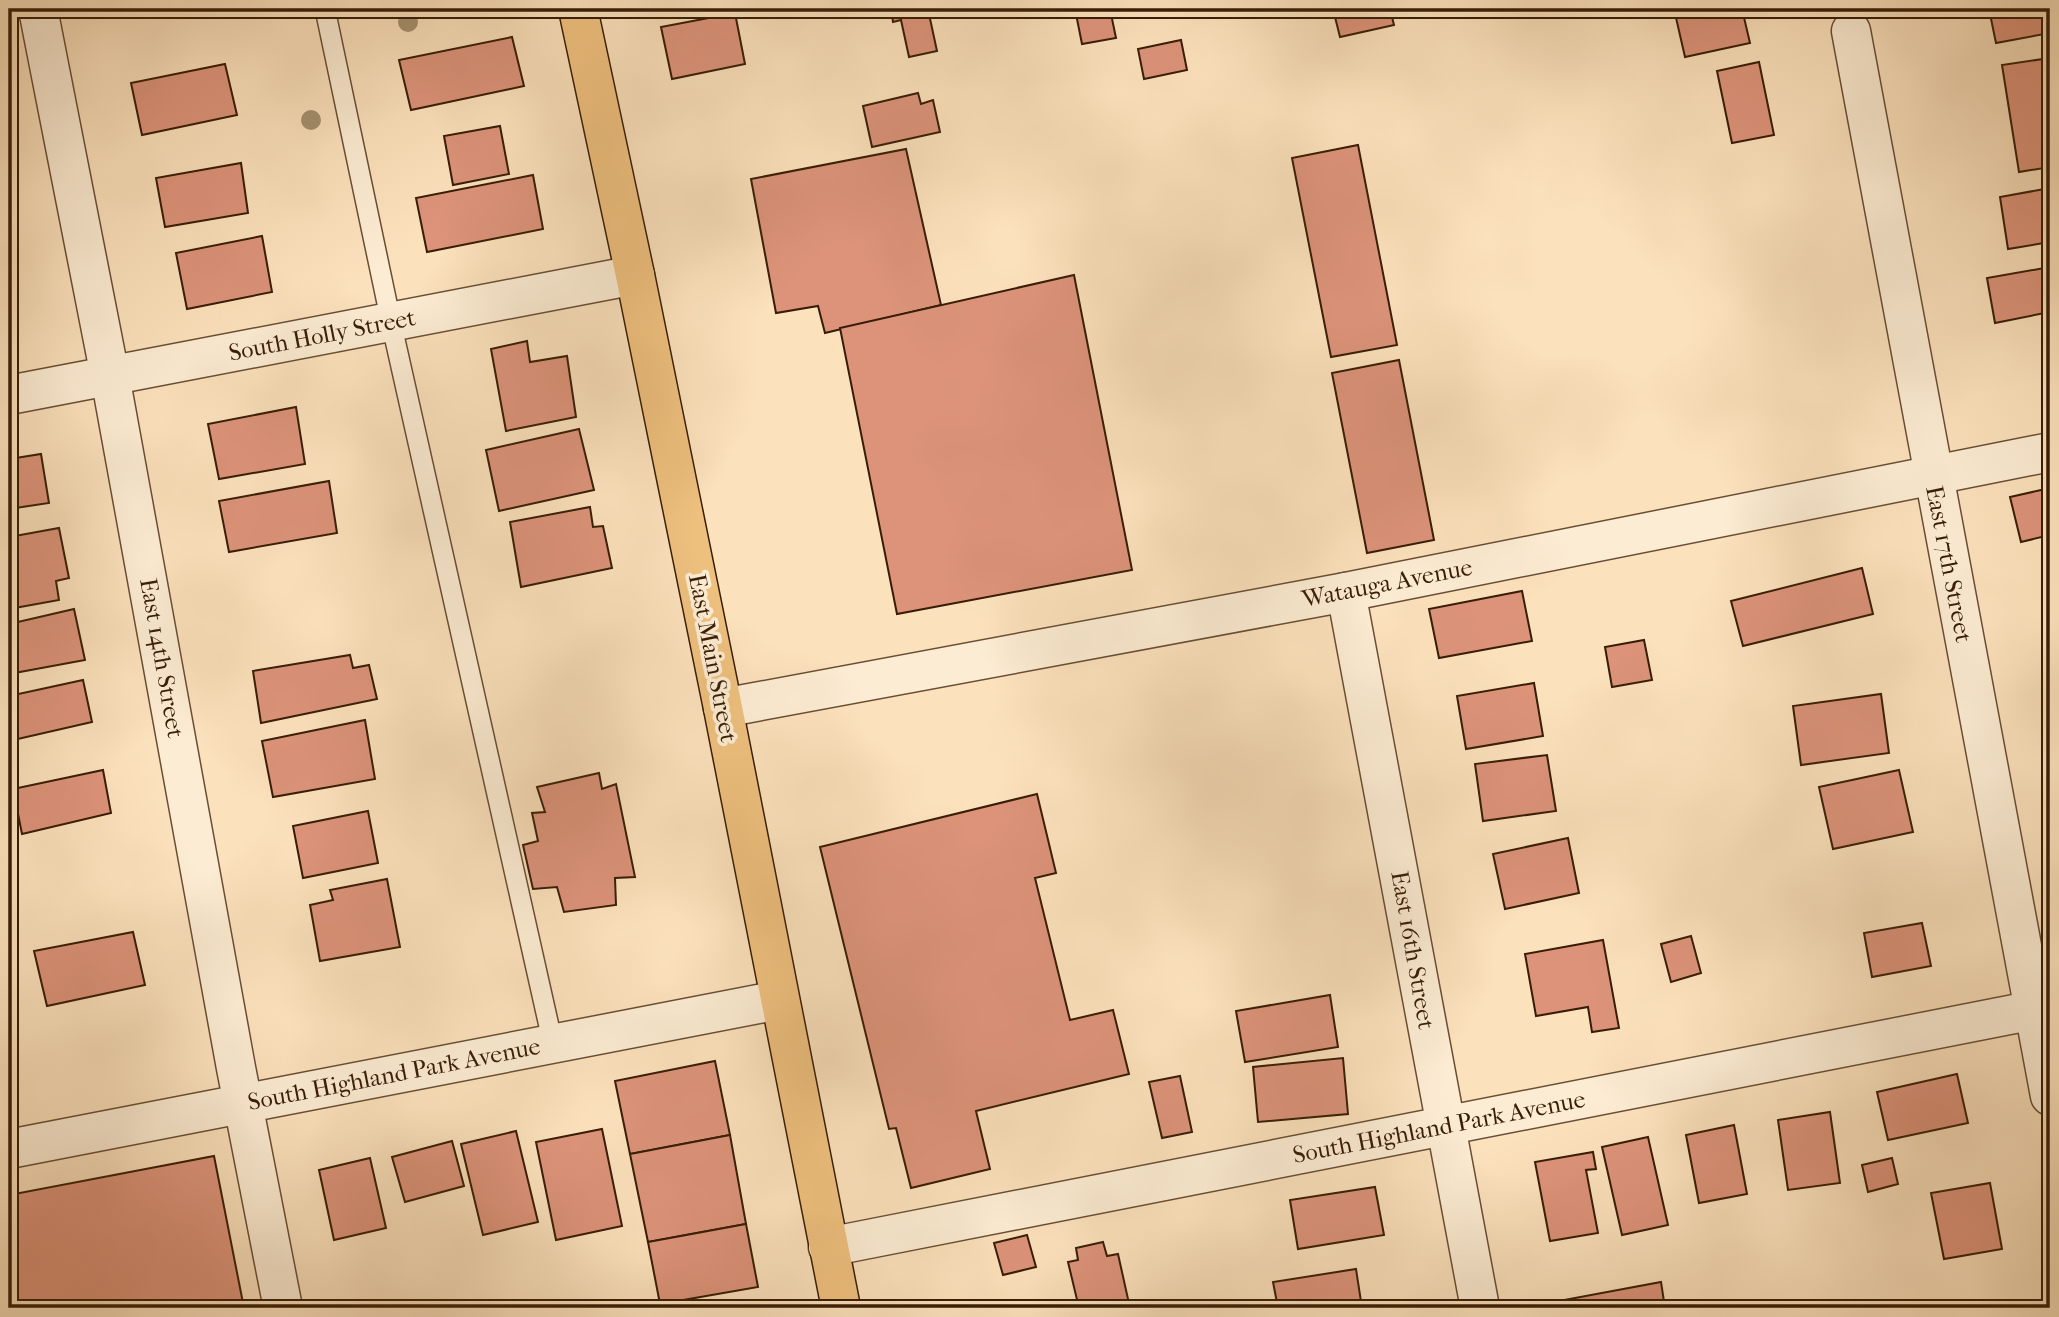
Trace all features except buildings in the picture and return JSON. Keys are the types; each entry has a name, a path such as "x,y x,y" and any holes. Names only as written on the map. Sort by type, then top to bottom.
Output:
{"main road":[{"name":"East Main Street","path":"578,9 723,708 841,1308"}],"street":[{"name":"East 14th Street","path":"38,9 110,376 242,1104 283,1308"},
{"name":"East 17th Street","path":"1851,31 1933,474 2042,1008 2050,1096"},
{"name":"South Holly Street","path":"9,395 635,275"},
{"name":"Watauga Avenue","path":"723,708 1346,592 2050,452"},
{"name":"East 16th Street","path":"1346,592 1480,1308"},
{"name":"South Highland Park Avenue","path":"9,1149 779,1000"},
{"name":"South Highland Park Avenue","path":"828,1247 2042,1008"}],"lane":[{"path":"325,9 391,322 553,1044"}]}
